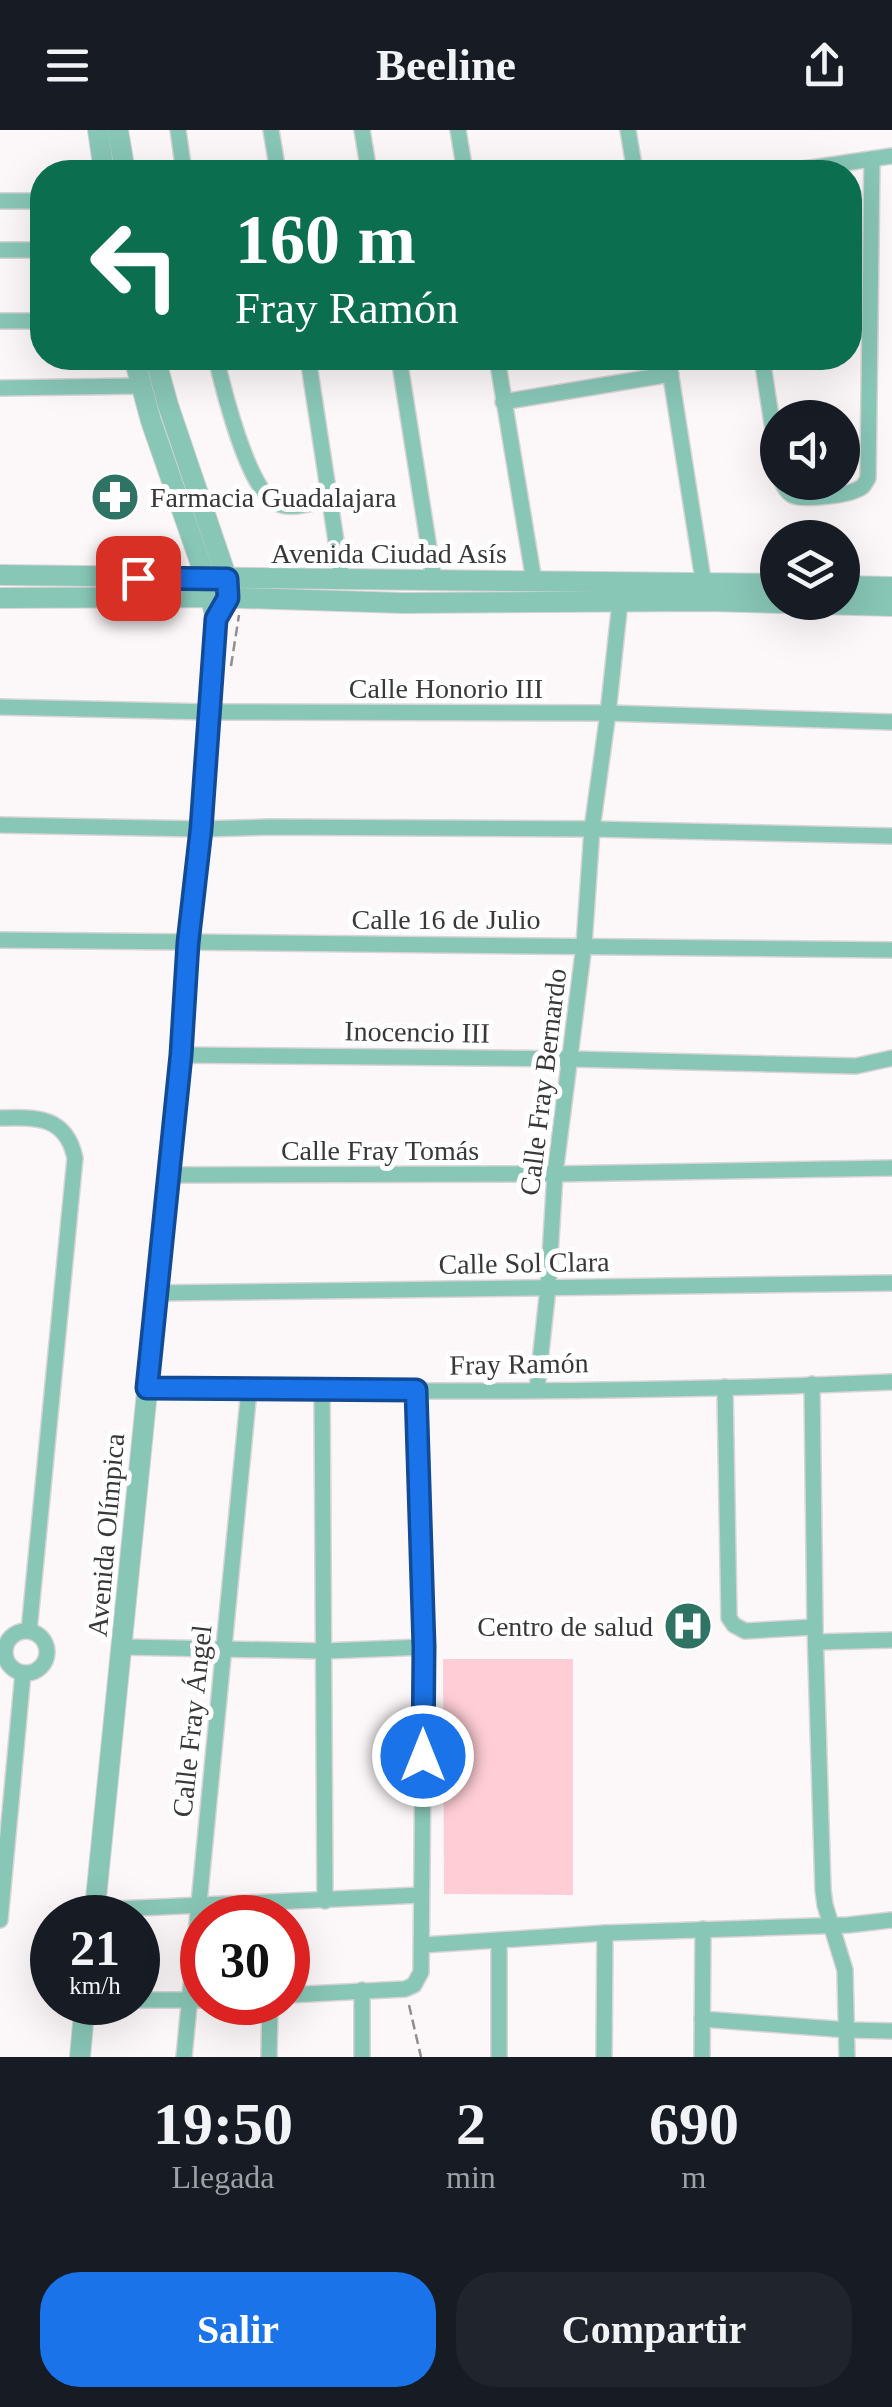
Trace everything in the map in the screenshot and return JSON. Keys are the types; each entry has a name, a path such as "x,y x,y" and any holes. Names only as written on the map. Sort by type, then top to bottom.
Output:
{"street":[{"path":"98,130 102,160"},
{"path":"118,130 123,160"},
{"path":"178,130 182,160"},
{"path":"271,130 276,160"},
{"path":"362,130 367,160"},
{"path":"458,130 463,160"},
{"path":"628,130 634,160"},
{"path":"862,160 892,156"},
{"path":"860,488 868,478 872,159"},
{"path":"0,201 30,201"},
{"path":"0,250 30,250"},
{"path":"0,321 30,322"},
{"path":"137,370 218,588"},
{"path":"158,370 218,588"},
{"path":"219,370 259,488 280,505 295,506 331,498"},
{"path":"310,370 342,580"},
{"path":"401,370 434,580"},
{"path":"499,370 534,581"},
{"path":"504,402 652,370"},
{"path":"671,370 706,592"},
{"path":"764,370 768,400"},
{"path":"0,388 140,386"},
{"name":"Avenida Ciudad Asís","path":"0,575 402,603 620,602 760,586"},
{"name":"Avenida Ciudad Asís","path":"218,588 342,580 534,581 892,606"},
{"path":"860,586 892,587"},
{"path":"0,598 218,588"},
{"name":"Avenida Olímpica","path":"97,1895 181,1055 218,588"},
{"name":"Calle Fray Bernardo","path":"537,1389 555,1174 620,602"},
{"name":"Calle Honorio III","path":"0,708 608,713 892,722"},
{"path":"0,824 892,836"},
{"name":"Calle 16 de Julio","path":"0,940 892,950"},
{"name":"Inocencio III","path":"181,1055 856,1066 892,1058"},
{"path":"0,1118 51,1122 72,1142 75,1158 28,1631"},
{"name":"Calle Fray Tomás","path":"167,1176 892,1168"},
{"name":"Calle Sol Clara","path":"157,1293 892,1282"},
{"name":"Fray Ramón","path":"147,1388 416,1390 892,1382"},
{"path":"812,1384 823,1890 845,1970 847,2057"},
{"path":"724,1387 729,1618 745,1631 892,1640"},
{"name":"Calle Fray Ángel","path":"199,1895 249,1390"},
{"path":"322,1390 325,1901"},
{"path":"310,1993 405,1988 414,1985 421,1972 424,1647 416,1390"},
{"path":"28,1631 41,1636 48,1654 42,1667 23,1673 12,1668 3,1651 10,1638 28,1631"},
{"path":"123,1647 325,1651 424,1647"},
{"path":"0,1920 23,1673"},
{"path":"310,1902 422,1895"},
{"path":"422,1945 892,1920"},
{"path":"702,2057 703,1929"},
{"path":"604,2057 605,1933"},
{"path":"499,1942 500,2057"},
{"path":"362,1990 362,2057"},
{"path":"702,2019 892,2031"},
{"path":"80,2057 83,2025"},
{"name":"Calle Fray Ángel","path":"184,2057 191,2025"},
{"path":"269,2057 270,2025"}],"path":[{"path":"405,1988 420,2057"}],"shaded area":[{"path":"443,1659 573,1659 573,1895 444,1894"}],"place":[{"name":"Farmacia Guadalajara","path":"115,497"},
{"name":"Centro de salud","path":"688,1626"}],"route":[{"path":"138,578 227,579 228,598 216,619 181,1055 147,1388 416,1390 424,1647 423,1756"}]}
